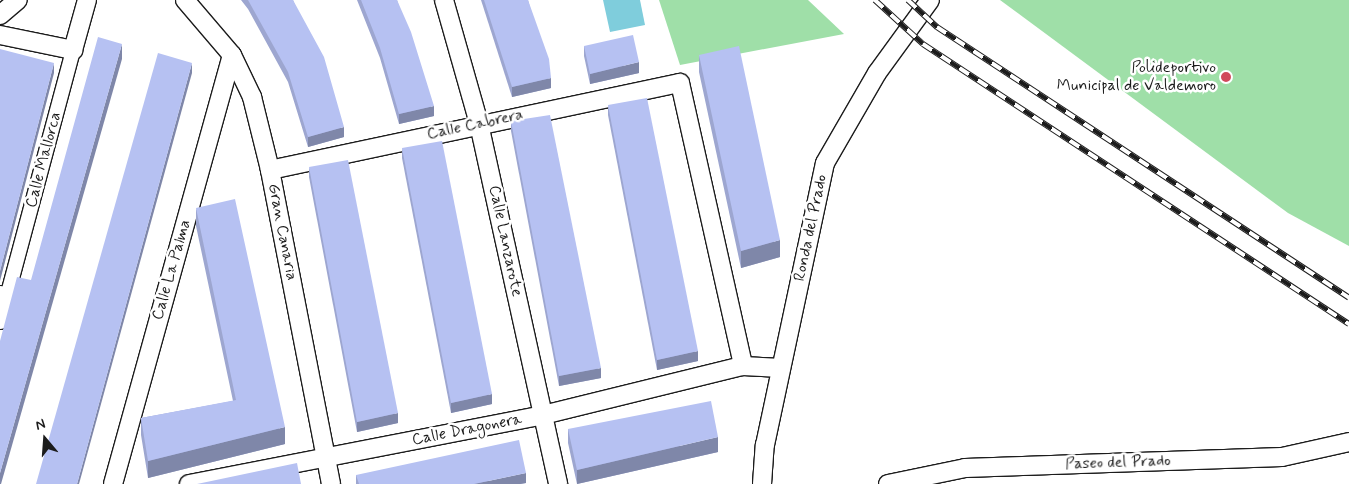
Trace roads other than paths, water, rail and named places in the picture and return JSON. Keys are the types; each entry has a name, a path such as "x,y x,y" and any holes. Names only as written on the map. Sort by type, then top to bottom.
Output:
{"street":[{"path":"0,15 18,0"},
{"name":"Calle Mallorca","path":"0,320 3,296 87,0"},
{"name":"Gran Canaria","path":"185,0 232,55 252,97 270,170 331,484"},
{"name":"Calle Lanzarote","path":"444,0 479,124 558,484"},
{"name":"Ronda del Prado","path":"762,484 765,445 825,163 877,74 930,0"},
{"path":"0,35 74,50"},
{"name":"Calle La Palma","path":"112,484 232,55"},
{"name":"Calle Cabrera","path":"270,170 479,124 680,83 742,366"},
{"name":"Calle Dragonera","path":"189,484 543,415 742,366 782,368"},
{"name":"Paseo del Prado","path":"888,484 965,468 1282,457 1349,442"}],"water":[{"path":"603,0 640,0 645,25 610,32"}],"railway":[{"path":"875,0 923,44 1349,324"},
{"path":"908,0 937,27 1349,298"}],"place":[{"name":"Polideportivo Municipal de Valdemoro","path":"1226,77"}]}
